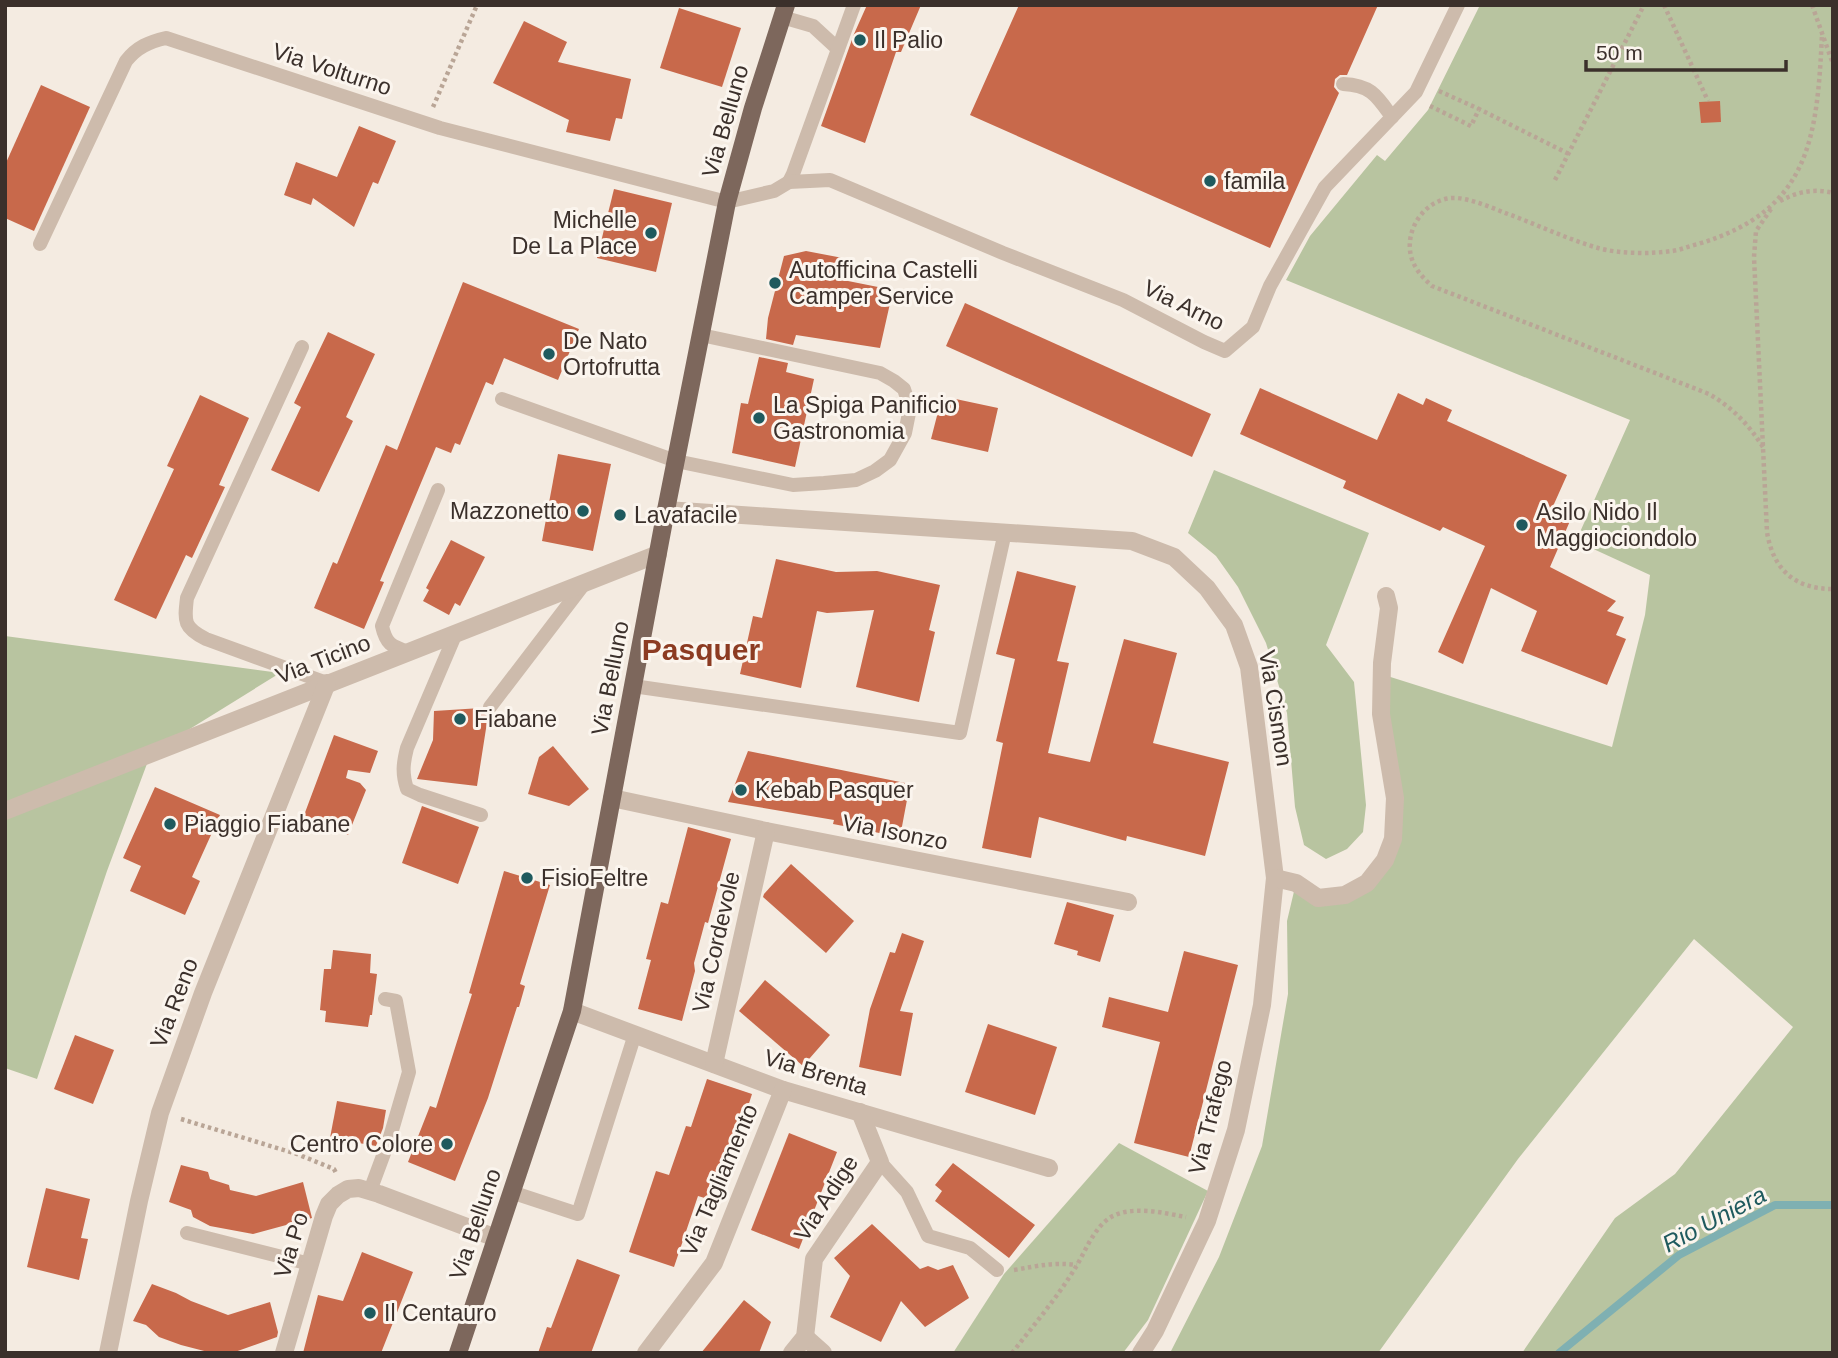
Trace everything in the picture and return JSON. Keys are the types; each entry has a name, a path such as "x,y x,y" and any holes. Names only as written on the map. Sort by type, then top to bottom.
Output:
{"main road":[{"name":"Via Belluno","path":"458,1353 572,1011 727,202 784,11"}],"street":[{"name":"Via Cismon","path":"666,510 1132,541 1174,557 1208,588 1234,625 1249,667 1275,878"},
{"name":"Via Ticino","path":"5,811 659,554"},
{"path":"1275,878 1296,883 1318,898 1345,895 1367,883 1385,860 1393,839 1395,798 1381,714 1382,663 1389,608 1386,596"},
{"name":"Via Reno","path":"108,1353 160,1112 203,993 327,683"},
{"name":"Via Isonzo","path":"612,798 1128,902"},
{"name":"Via Cordevole","path":"713,1064 766,831"},
{"name":"Via Trafego","path":"1141,1353 1156,1331 1207,1221 1236,1130 1262,1005 1275,878"},
{"name":"Via Brenta","path":"572,1011 783,1090 1049,1168"},
{"name":"Via Tagliamento","path":"646,1353 714,1263 783,1090"},
{"name":"Via Adige","path":"805,1337 814,1259 880,1162 860,1111"},
{"name":"Via Po","path":"284,1353 324,1216 338,1195 348,1189 370,1191 496,1238"},
{"path":"792,1353 805,1337 823,1353"}],"lane":[{"path":"789,182 854,5"},
{"name":"Via Arno","path":"727,202 774,191 789,182 830,180 1123,300 1225,351 1253,327 1270,286 1325,187 1416,92 1458,5"},
{"path":"784,11 813,26 838,49"},
{"name":"Via Volturno","path":"40,244 126,61 134,50 152,41 166,38 425,123 727,202"},
{"path":"1343,85 1359,85 1377,96 1392,117"},
{"path":"502,399 676,461 793,485 856,480 890,460 905,433 910,408 904,389 894,381 880,373 701,335"},
{"path":"302,347 187,598 184,620 191,631 206,639 327,683"},
{"path":"408,652 393,647 385,639 382,626 438,491"},
{"path":"634,686 960,733 1005,532"},
{"path":"489,707 583,583"},
{"path":"456,633 407,748 402,775 407,789 481,815"},
{"path":"370,1191 410,1072 396,1001 385,999"},
{"path":"512,1192 578,1214 635,1034"},
{"path":"880,1162 907,1192 928,1236 970,1248 997,1270"},
{"path":"187,1233 310,1264"}],"path":[{"path":"425,123 477,5"},
{"path":"1555,180 1643,5"},
{"path":"1664,5 1708,102"},
{"path":"1812,5 1833,64"},
{"path":"1822,35 1816,112 1808,144 1800,169 1756,231 1754,257 1769,547 1775,560 1793,580 1804,585 1833,589"},
{"path":"1435,90 1569,154"},
{"path":"1427,104 1471,126 1479,109"},
{"path":"1763,447 1739,415 1709,394 1432,286 1421,276 1414,264 1410,243 1418,219 1438,200 1455,198 1487,206 1601,249 1641,253 1674,251 1712,240 1752,221 1794,193 1833,193"},
{"path":"160,1112 297,1154 334,1169 339,1187 338,1195"},
{"path":"1012,1353 1052,1302 1102,1224 1112,1217 1127,1211 1165,1213 1207,1221"},
{"path":"997,1270 1002,1272 1060,1263 1077,1265"}],"green space":[{"path":"1480,5 1833,5 1833,1353 1522,1353 1615,1218 1675,1174 1793,1027 1694,939 1518,1159 1378,1353 1170,1353 1219,1257 1262,1146 1288,994 1287,921 1296,883 1318,898 1367,883 1393,839 1381,674 1612,747 1645,615 1650,575 1576,541 1630,420 1286,280 1310,236 1377,155 1385,161 1428,110"},
{"path":"1214,470 1369,533 1326,645 1354,682 1366,805 1363,832 1347,849 1326,859 1304,845 1295,807 1287,713 1266,643 1238,587 1216,556 1188,533"},
{"path":"5,636 280,673 151,753 107,871 37,1079 5,1068"},
{"path":"1119,1143 1208,1191 1148,1320 1123,1353 953,1353 1004,1274"}],"building":[{"path":"867,5 921,5 901,52 896,52 865,143 821,126"},
{"name":"famila","path":"1019,5 1378,5 1347,75 1340,75 1335,79 1334,87 1339,93 1270,248 970,115"},
{"path":"679,8 741,28 722,87 660,68"},
{"path":"524,21 567,42 558,62 631,79 622,119 616,118 610,141 566,132 569,120 493,83"},
{"path":"41,85 90,107 34,231 5,218 5,165"},
{"path":"1720,101 1721,122 1701,123 1699,102"},
{"path":"359,126 396,141 378,184 373,182 354,227 313,198 311,205 284,195 296,162 337,177"},
{"path":"614,189 672,203 656,272 597,258"},
{"path":"806,251 848,259 843,280 893,290 880,348 796,335 793,345 766,339 768,318 784,256"},
{"path":"463,282 579,329 558,380 504,358 493,385 486,382 460,445 455,443 451,453 436,447 380,581 384,582 364,629 314,608 333,562 337,564 386,445 397,450"},
{"path":"965,303 1211,414 1192,457 946,346"},
{"path":"328,332 375,354 346,417 353,421 319,492 271,470 301,407 294,403"},
{"path":"759,357 788,363 786,372 814,379 795,467 732,453 741,403 748,404"},
{"name":"Asilo Nido Il Maggiociondolo","path":"1260,388 1377,440 1398,393 1423,405 1426,398 1452,410 1447,421 1567,475 1550,513 1570,521 1550,567 1616,601 1607,611 1624,617 1616,635 1626,639 1607,685 1521,651 1537,611 1491,588 1463,664 1438,652 1485,546 1443,527 1440,531 1343,488 1346,481 1240,434"},
{"path":"200,395 249,418 219,485 225,487 192,558 186,555 156,619 114,600 174,469 167,466"},
{"path":"951,398 998,408 988,452 931,439 939,408 948,410"},
{"path":"558,454 611,464 593,551 542,541"},
{"path":"451,540 485,557 460,606 455,603 449,615 423,601 429,590 426,588"},
{"path":"776,559 836,572 877,571 940,585 929,630 935,632 919,702 856,687 874,610 827,613 817,611 801,688 740,674 753,616 762,618"},
{"path":"1017,571 1076,586 1057,661 1069,663 1048,753 1090,762 1124,639 1177,653 1153,743 1229,762 1205,856 1127,836 1126,841 1039,817 1031,858 982,848 1003,743 996,741 1015,659 996,654"},
{"path":"481,708 488,716 477,786 417,779 433,740 434,711"},
{"path":"334,735 378,751 370,773 348,770 346,778 360,783 366,790 348,835 303,818"},
{"path":"553,746 589,789 569,806 528,794 539,757"},
{"path":"748,751 910,784 900,837 833,824 834,820 728,802"},
{"path":"155,787 220,815 192,877 200,881 185,915 130,891 141,866 123,858"},
{"path":"422,806 479,827 458,884 402,863"},
{"path":"688,827 731,839 708,923 705,922 682,1021 638,1009 651,960 646,959 661,902 668,904"},
{"path":"791,864 854,921 826,953 763,897"},
{"path":"504,871 550,885 520,984 525,986 519,1007 488,1098 455,1181 408,1162 430,1106 436,1108 472,994 469,993"},
{"path":"1067,902 1114,915 1100,962 1077,955 1078,951 1054,944"},
{"path":"902,933 924,941 900,1011 913,1013 901,1076 859,1067 870,1009 890,952 895,953"},
{"path":"333,950 371,954 370,973 377,974 368,1027 325,1022 326,1011 320,1010 324,969 331,969"},
{"path":"1184,951 1238,965 1189,1157 1134,1143 1160,1042 1102,1027 1109,997 1168,1012"},
{"path":"765,980 830,1035 803,1066 739,1011"},
{"path":"988,1024 1057,1047 1035,1115 965,1092"},
{"path":"75,1035 114,1050 93,1104 54,1089"},
{"path":"707,1079 752,1094 734,1150 726,1147 708,1199 698,1196 674,1267 629,1252 656,1171 669,1175 686,1126 691,1127"},
{"path":"337,1101 386,1110 376,1146 330,1138"},
{"path":"789,1133 837,1152 799,1249 751,1230"},
{"path":"953,1163 1035,1225 1009,1258 935,1201 942,1191 935,1185"},
{"path":"181,1165 208,1172 210,1179 229,1185 230,1190 256,1196 303,1182 312,1218 253,1234 210,1226 193,1217 191,1210 169,1202"},
{"path":"46,1188 90,1199 81,1238 88,1239 79,1280 27,1267"},
{"path":"872,1224 920,1269 928,1266 938,1270 953,1265 969,1298 925,1327 901,1301 881,1342 830,1317 850,1276 834,1258"},
{"path":"362,1252 413,1272 381,1353 303,1353 318,1295 343,1301"},
{"path":"577,1259 620,1275 591,1353 538,1353 547,1327 551,1328"},
{"path":"152,1284 228,1315 270,1302 277,1337 232,1353 212,1353 159,1337 146,1325 133,1321"},
{"path":"744,1300 771,1322 759,1353 701,1353"}],"waterway":[{"name":"Rio Uniera","path":"1559,1353 1679,1255 1775,1205 1833,1205"}],"place":[{"name":"Il Palio","path":"860,40"},
{"name":"famila","path":"1210,181"},
{"name":"Michelle De La Place","path":"651,233"},
{"name":"Autofficina Castelli Camper Service","path":"775,283"},
{"name":"De Nato Ortofrutta","path":"549,354"},
{"name":"La Spiga Panificio Gastronomia","path":"759,418"},
{"name":"Mazzonetto","path":"583,511"},
{"name":"Lavafacile","path":"620,515"},
{"name":"Asilo Nido Il Maggiociondolo","path":"1522,525"},
{"name":"Fiabane","path":"460,719"},
{"name":"Kebab Pasquer","path":"741,790"},
{"name":"Piaggio Fiabane","path":"170,824"},
{"name":"FisioFeltre","path":"527,878"},
{"name":"Centro Colore","path":"447,1144"},
{"name":"Il Centauro","path":"370,1313"}],"district":[{"name":"Pasquer","path":"701,649"}]}
